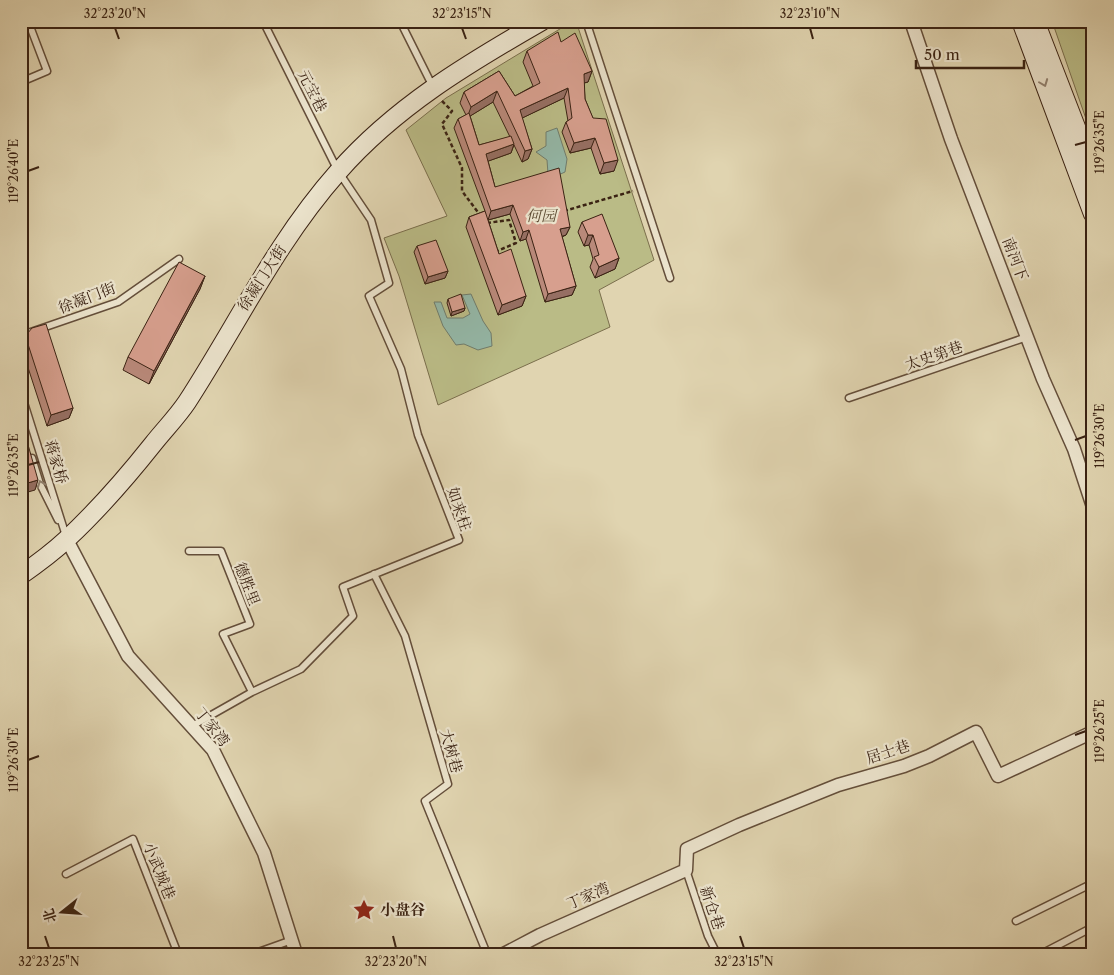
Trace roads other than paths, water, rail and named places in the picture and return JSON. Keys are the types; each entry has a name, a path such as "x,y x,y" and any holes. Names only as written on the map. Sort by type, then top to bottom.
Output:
{"street":[{"name":"徐凝门大街","path":"22,574 67,540 125,479 186,403 264,272 338,171 384,126 438,94 482,56 542,21"},
{"name":"南河下","path":"911,21 951,139 1043,379 1074,449 1093,506"},
{"path":"1021,21 1093,214"},
{"path":"1035,21 1093,171"},
{"name":"丁家湾","path":"67,540 128,656 213,750 264,853 296,954"},
{"name":"居士巷","path":"686,870 686,849 739,825 838,786 904,766 929,756 976,732 998,776 1093,732"},
{"name":"丁家湾","path":"504,954 540,935 686,870"}],"lane":[{"path":"21,82 47,71 28,21"},
{"name":"元宝巷","path":"263,21 338,171"},
{"path":"400,21 438,94"},
{"path":"586,21 670,278"},
{"name":"如来柱","path":"192,726 252,692 301,669 353,616 343,587 459,540 418,435 401,369 369,296 389,283 371,220 338,171"},
{"name":"徐凝门街","path":"23,337 118,302 179,259"},
{"path":"21,322 23,337"},
{"name":"太史第巷","path":"849,398 1027,337"},
{"name":"蒋家桥","path":"21,393 67,540"},
{"path":"32,458 40,484 67,540"},
{"name":"德胜里","path":"189,551 221,551 250,624 223,634 252,692"},
{"name":"大树巷","path":"374,574 405,636 448,784 425,801 487,954"},
{"name":"小武城巷","path":"66,874 133,840 178,954"},
{"name":"新仓巷","path":"686,870 708,936 717,954"},
{"path":"1016,921 1093,883"},
{"path":"1041,954 1093,927"},
{"path":"253,954 292,940"}],"place":[{"name":"小盘谷","path":"364,910"}],"park label":[{"name":"何园","path":"541,216"}]}
